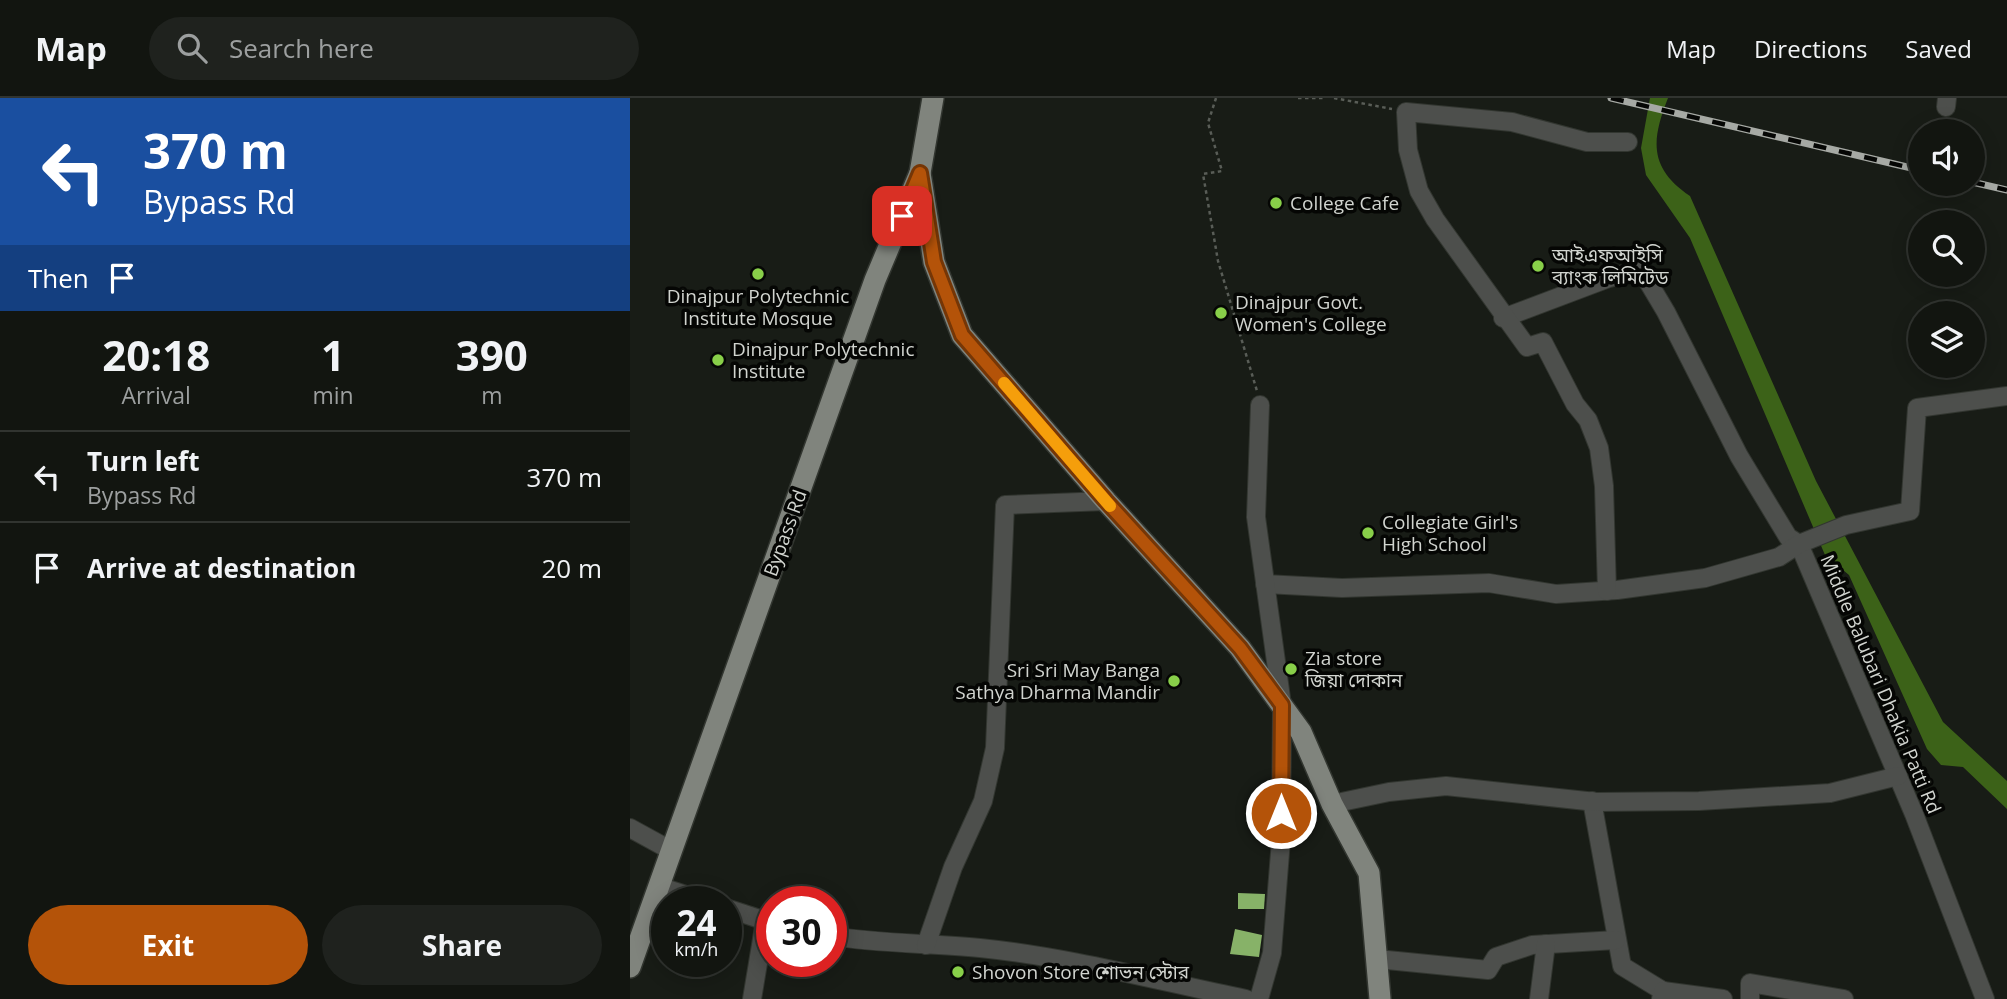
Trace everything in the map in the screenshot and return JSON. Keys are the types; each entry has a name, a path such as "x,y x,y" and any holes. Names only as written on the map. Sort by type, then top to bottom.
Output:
{"main road":[{"name":"Bypass Rd","path":"658,886 875,281 920,173 933,98"},
{"path":"920,173 934,262 962,335 1106,501 1240,648 1301,732 1332,804 1369,873 1380,999"},
{"name":"Bypass Rd","path":"630,967 651,906"}],"street":[{"path":"1607,591 1604,485 1599,448 1588,420 1575,404 1543,342 1527,347 1503,318 1435,219 1419,191 1408,150 1406,112 1512,122 1587,142 1628,142"},
{"name":"Middle Balubari Dhakia Patti Rd","path":"1503,318 1609,278 1641,270 1666,313 1739,457 1788,537 1799,544 1898,776 1985,999"},
{"path":"1265,584 1342,587 1489,583 1556,594 1607,591 1705,578 1779,557 1799,544 1846,526 1910,511 1917,408 2007,396"},
{"path":"1259,999 1272,953 1276,903 1281,839 1282,705 1256,517 1260,405"},
{"path":"926,945 953,867 983,801 995,748 1005,505 1106,501"},
{"path":"1332,804 1389,792 1446,786 1592,801 1699,801 1830,793 1898,776"},
{"path":"1592,801 1622,966 1662,995 1723,999"},
{"path":"630,828 671,851"},
{"path":"847,938 980,948 1070,962 1246,999"},
{"path":"1377,959 1488,970 1496,957 1546,944 1616,940"},
{"path":"1539,999 1546,944"},
{"path":"752,999 757,977"},
{"path":"1750,999 1750,982 1844,999"}],"path":[{"path":"1216,98 1208,123 1222,171 1203,174 1218,261 1245,346 1260,405"},
{"path":"1298,98 1325,98"},
{"path":"1334,98 1406,112"}],"shaded area":[{"path":"1650,98 1668,98 1658,128 1657,153 1661,164 1667,175 1690,196 1816,481 1943,722 2007,781 2007,809 1963,767 1941,765 1927,749 1849,575 1825,555 1690,238 1646,175 1641,148"}],"building":[{"path":"1238,893 1265,894 1264,909 1238,909"},
{"path":"1235,929 1262,935 1259,957 1230,954"}],"railway":[{"path":"1611,98 1908,167"},
{"path":"1985,185 2007,190"}],"slow traffic":[{"path":"1004,383 1110,506"}],"place":[{"name":"College Cafe","path":"1276,203"},
{"name":"আইএফআইসি ব্যাংক লিমিটেড","path":"1538,266"},
{"name":"Dinajpur Polytechnic Institute Mosque","path":"758,274"},
{"name":"Dinajpur Govt. Women's College","path":"1221,313"},
{"name":"Dinajpur Polytechnic Institute","path":"718,360"},
{"name":"Collegiate Girl's High School","path":"1368,533"},
{"name":"Zia store জিয়া দোকান","path":"1291,669"},
{"name":"Sri Sri May Banga Sathya Dharma Mandir","path":"1174,681"},
{"name":"Shovon Store শোভন স্টোর","path":"958,972"}],"route":[{"path":"902,216 920,173 934,262 962,335 1106,501 1240,648 1282,705 1281,813"}]}
